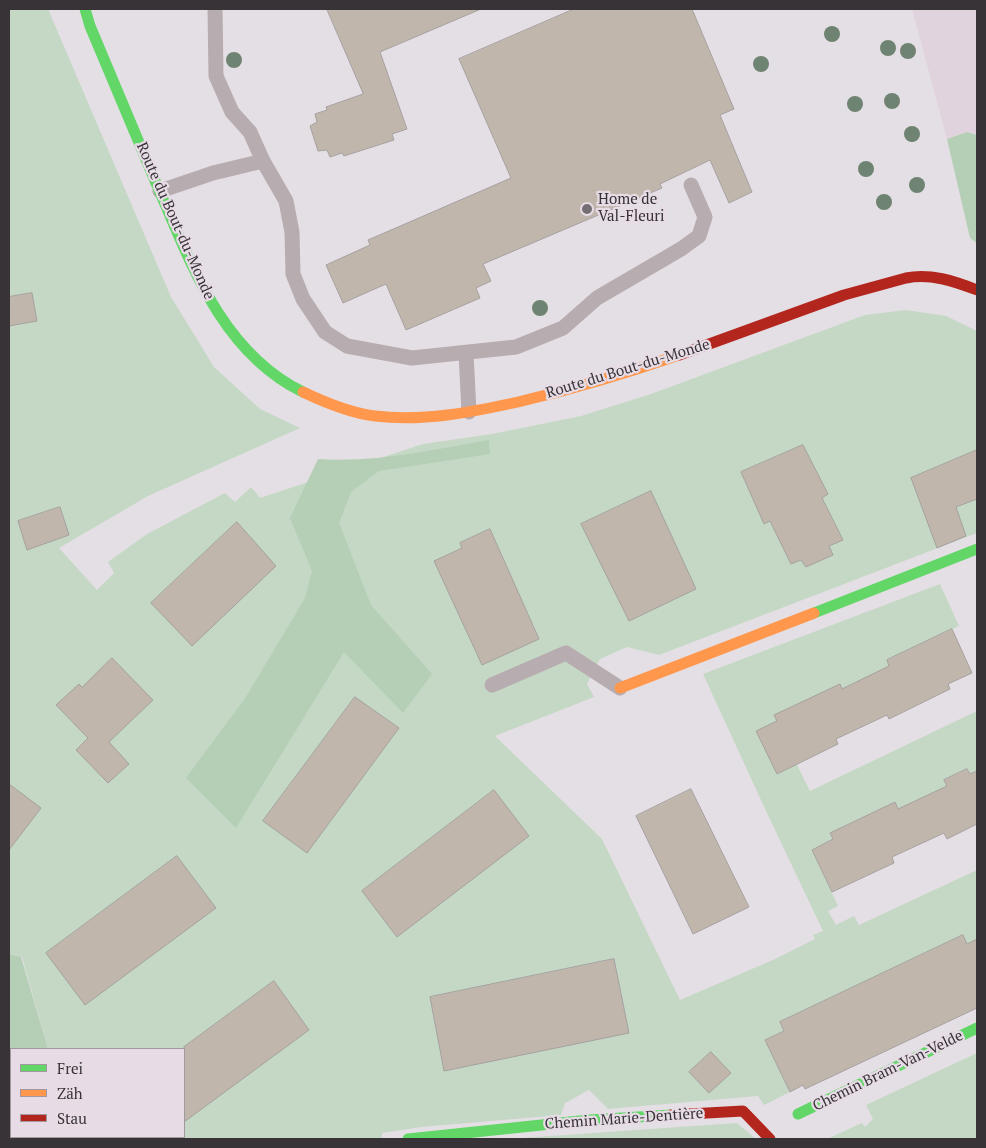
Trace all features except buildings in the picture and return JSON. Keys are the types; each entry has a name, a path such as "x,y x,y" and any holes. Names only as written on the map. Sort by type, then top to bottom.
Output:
{"main road":[{"name":"Route du Bout-du-Monde","path":"84,9 160,191 202,286 217,312 242,345 280,380 318,400 356,413 393,417 435,416 469,412 583,387 692,351 871,286 917,276 952,281 977,290"},
{"path":"620,688 977,548"},
{"name":"Chemin Bram-Van-Velde","path":"798,1114 977,1028"},
{"name":"Chemin Marie-Dentière","path":"408,1139 588,1120 743,1111 770,1139"}],"lane":[{"path":"215,9 216,76 232,112 250,132 263,161 286,201 292,232 293,274 303,299 324,332 347,346 412,358 516,347 563,328 597,298 681,249 699,236 704,217 691,185"},
{"path":"160,191 213,173 263,161"},
{"path":"466,353 469,412"},
{"path":"492,685 566,652 620,688"}],"shaded area":[{"path":"912,9 977,9 977,135 967,132 947,139"}],"green space":[{"path":"9,9 48,9 171,297 214,367 260,409 300,428 148,496 59,548 97,590 114,573 108,562 147,534 225,493 235,502 251,487 260,498 423,444 492,434 581,416 651,394 865,315 906,310 946,316 977,332 977,533 659,655 627,647 600,659 587,684 594,697 495,736 602,839 680,1000 775,959 815,939 813,935 823,931 703,674 940,584 959,626 887,660 889,666 836,739 838,744 819,753 794,759 810,791 977,711 977,771 970,775 967,769 945,779 947,786 908,830 895,803 830,833 833,839 812,850 838,906 828,911 836,925 854,916 859,925 977,870 977,939 967,944 963,935 765,1040 790,1092 764,1105 758,1096 608,1109 589,1090 565,1103 561,1115 421,1127 382,1133 382,1139 75,1139 185,1138 185,1048 48,1048 22,957 9,954"},
{"path":"967,132 977,135 977,243 970,238 947,139"},
{"path":"489,440 490,454 379,471 351,492 339,523 371,605 432,674 403,713 344,652 236,828 186,778 246,697 305,598 312,571 290,518 318,459 339,460 382,457"},
{"path":"9,954 21,957 48,1048 10,1048 10,1138 75,1139 9,1139"},
{"path":"977,1053 977,1139 827,1139 862,1123 865,1127 873,1119 866,1105"},
{"path":"737,1123 756,1139 507,1139"}],"traffic: fast":[{"path":"85,9 90,26 182,243 212,302 229,329 250,353 275,375 303,392"},
{"path":"814,613 977,549"},
{"path":"798,1114 977,1028"},
{"path":"408,1139 589,1120 671,1115"}],"traffic: slow":[{"path":"303,392 338,407 366,415 393,418 429,417 483,409 539,397 679,355"},
{"path":"620,688 814,613"}],"traffic: jam":[{"path":"679,355 844,295 906,278 933,277 977,290"},
{"path":"671,1115 743,1111 770,1139"}],"place":[{"name":"Home de Val-Fleuri","path":"587,209"}]}
